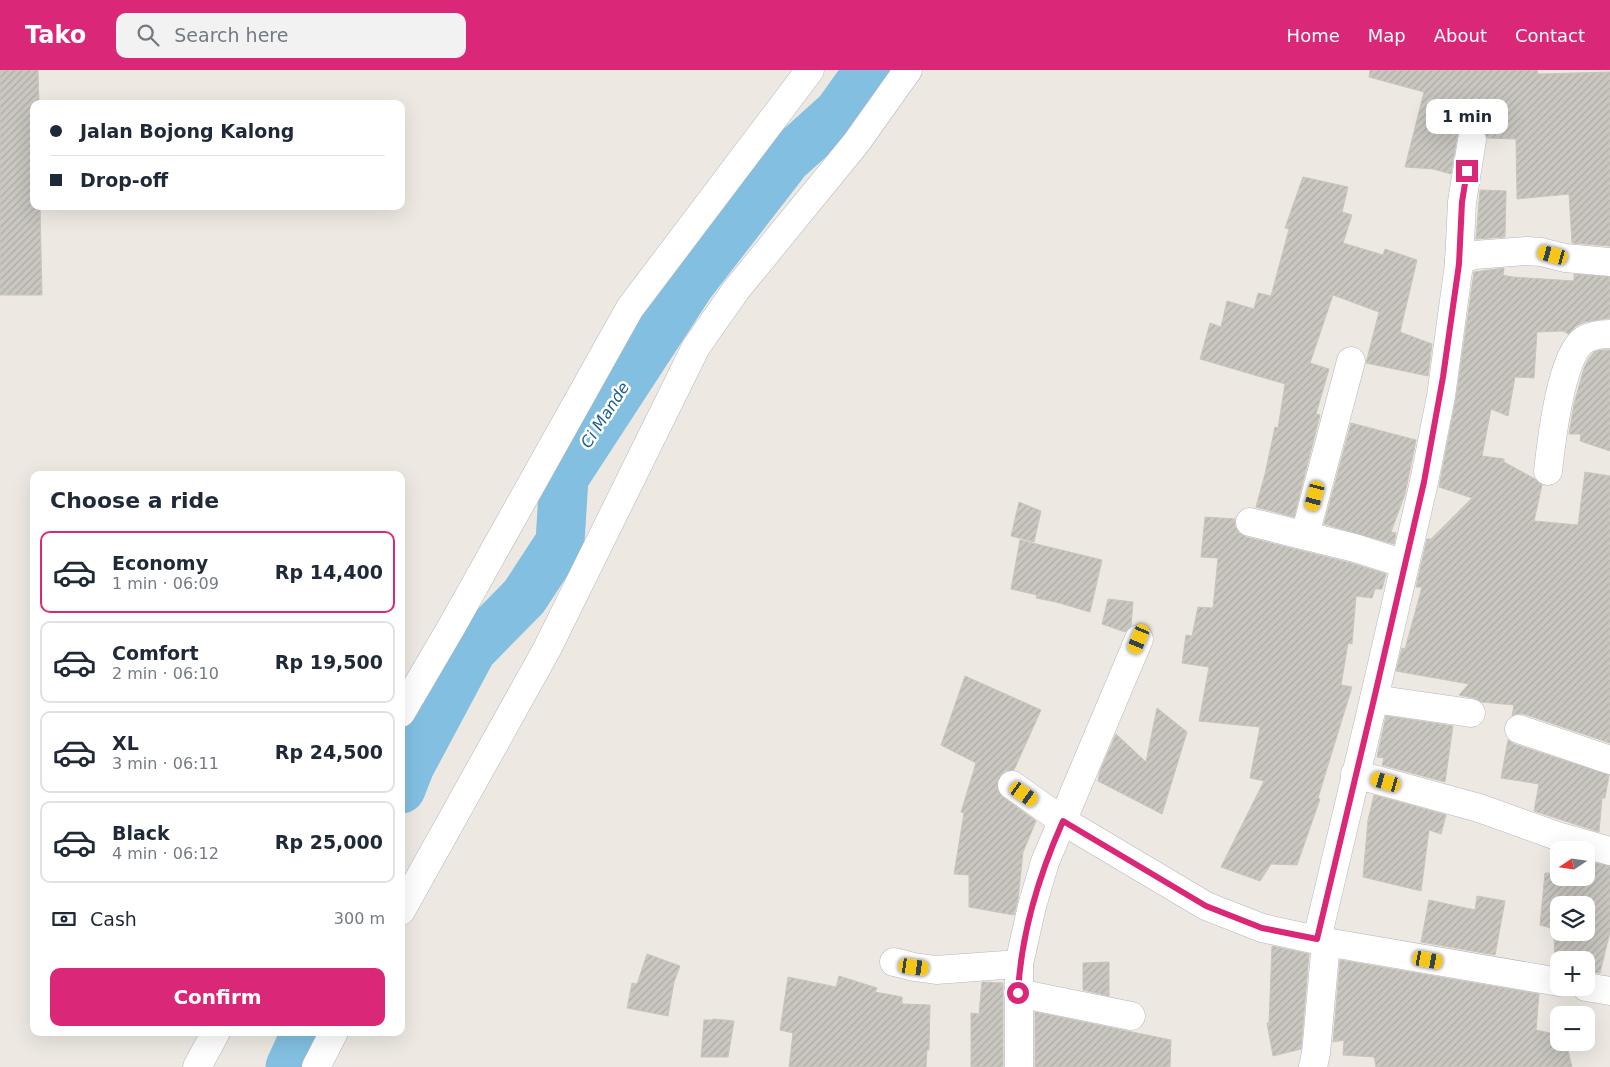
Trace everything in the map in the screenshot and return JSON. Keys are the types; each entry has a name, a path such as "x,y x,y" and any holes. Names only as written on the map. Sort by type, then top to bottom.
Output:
{"street":[{"path":"405,707 630,308 810,70"},
{"path":"405,904 547,649 696,347 736,290 856,142 908,70"},
{"path":"1313,1067 1316,1054 1322,941 1356,774 1424,482 1441,396 1459,260 1462,202 1472,140"},
{"path":"1459,260 1474,255 1526,251 1541,252 1565,258 1610,262"},
{"path":"1548,471 1550,447 1563,384 1576,347 1583,340 1594,336 1610,334"},
{"path":"1304,535 1351,361"},
{"path":"1250,522 1304,535 1405,564"},
{"path":"1019,1067 1019,964 1032,906 1045,862 1139,639"},
{"path":"1374,699 1472,713"},
{"path":"1519,729 1610,760"},
{"path":"1356,774 1479,808 1557,836 1610,851"},
{"path":"1012,785 1063,821 1206,906 1262,928 1322,941 1550,980"},
{"path":"894,962 936,970 1019,964"},
{"path":"1595,988 1610,991"},
{"path":"1018,993 1131,1016"},
{"path":"197,1067 214,1036"},
{"path":"316,1067 332,1036"}],"building":[{"path":"0,70 38,70 39,100 30,100 30,210 40,210 42,295 0,295"},
{"path":"1370,70 1537,70 1538,74 1610,72 1610,246 1572,243 1569,194 1517,199 1516,139 1487,138 1481,128 1475,125 1467,125 1460,130 1457,137 1451,174 1433,169 1405,167 1424,92 1369,77"},
{"path":"1303,177 1348,187 1342,212 1352,215 1343,243 1383,255 1385,249 1417,260 1400,332 1432,344 1428,376 1366,363 1379,312 1333,295 1310,363 1329,369 1316,414 1320,415 1294,517 1256,507 1275,427 1278,428 1285,384 1200,359 1210,323 1221,327 1227,301 1254,309 1258,293 1271,296 1289,229 1285,228"},
{"path":"1480,190 1506,191 1505,237 1476,239"},
{"path":"1504,268 1503,275 1512,277 1574,281 1574,274 1610,277 1610,318 1585,322 1576,326 1569,334 1563,331 1537,332 1534,378 1515,377 1508,416 1491,409 1482,456 1504,459 1504,462 1535,479 1542,485 1534,521 1578,525 1585,472 1610,476 1610,743 1524,714 1512,716 1514,705 1482,702 1459,695 1469,684 1396,671 1402,648 1405,649 1422,587 1416,587 1427,539 1431,539 1472,498 1439,487 1456,398 1474,272"},
{"path":"1610,350 1610,451 1580,441 1581,434 1569,434 1574,404 1584,368 1594,352"},
{"path":"1351,423 1416,440 1405,494 1391,532 1396,533 1394,544 1324,524"},
{"path":"1019,502 1041,511 1034,542 1011,536"},
{"path":"1205,517 1235,519 1235,526 1239,533 1246,537 1351,563 1386,574 1382,589 1375,589 1372,598 1356,596 1352,644 1348,643 1341,685 1352,687 1318,798 1320,799 1297,865 1271,864 1260,881 1221,867 1264,781 1250,778 1260,727 1199,721 1209,667 1182,663 1186,635 1192,636 1198,607 1213,608 1218,558 1201,557"},
{"path":"1020,540 1102,560 1090,612 1036,598 1037,595 1011,589"},
{"path":"1108,599 1133,602 1131,626 1125,632 1102,624"},
{"path":"965,676 1041,710 1014,770 1005,771 997,783 998,791 1003,797 1036,821 1023,852 1018,899 1014,915 969,907 969,875 954,874 964,813 961,812 976,763 941,745"},
{"path":"1157,708 1187,732 1162,814 1098,781 1100,771 1116,734 1146,762"},
{"path":"1386,716 1453,726 1445,782 1382,765 1384,758 1377,757"},
{"path":"1508,740 1514,744 1609,775 1605,798 1602,798 1599,832 1534,811 1539,784 1501,778"},
{"path":"1374,795 1446,815 1441,834 1429,830 1421,891 1363,877 1368,820"},
{"path":"1595,863 1610,866 1610,932 1600,973 1595,973 1595,951 1555,951 1554,941 1595,941 1595,896 1550,896 1550,928 1540,925 1545,873 1550,873 1550,886 1595,886"},
{"path":"1477,896 1505,901 1495,955 1421,942 1429,900 1475,910"},
{"path":"1272,946 1309,954 1301,1049 1273,1056 1267,1023 1269,1023"},
{"path":"647,954 680,966 674,982 668,1016 627,1008 632,983 637,984"},
{"path":"1340,960 1539,994 1536,1030 1550,1033 1550,1051 1568,1051 1572,1067 1376,1067 1374,1057 1343,1055 1344,1040 1333,1042"},
{"path":"1109,962 1109,996 1083,990 1083,963"},
{"path":"839,976 877,988 875,992 902,997 902,1004 930,1005 929,1050 927,1050 926,1067 789,1067 793,1033 780,1030 788,977 836,987"},
{"path":"982,982 1003,983 1003,1067 971,1067 971,1013 979,1014"},
{"path":"1035,1012 1171,1040 1170,1067 1035,1067"},
{"path":"704,1020 734,1021 728,1057 701,1057"}],"waterway":[{"name":"Ci Mande","path":"405,779 472,650 524,597 560,542 564,478 691,283 787,159 838,113 869,70"},
{"name":"Ci Mande","path":"290,1067 304,1036"}],"route":[{"path":"1018,993 1019,964 1032,906 1045,862 1063,821 1206,906 1262,928 1317,939 1424,482 1441,396 1459,264 1462,202 1467,171"}]}
